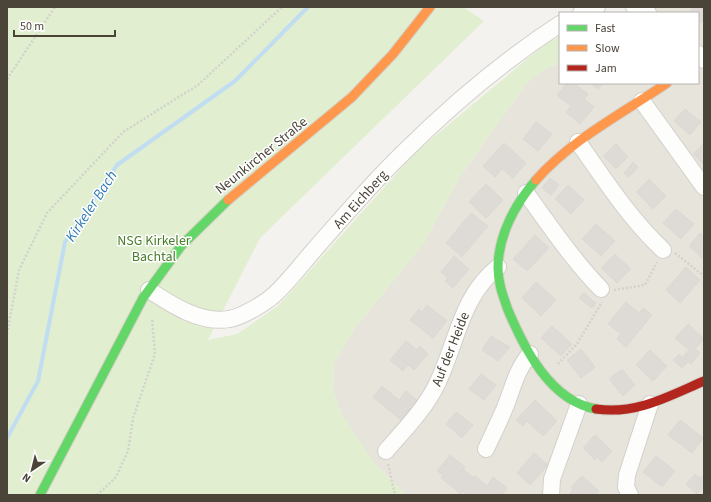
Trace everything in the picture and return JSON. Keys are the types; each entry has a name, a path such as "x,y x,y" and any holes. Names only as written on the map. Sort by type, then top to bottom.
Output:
{"main road":[{"name":"Neunkircher Straße","path":"40,495 122,335 149,290 180,247 232,196 348,100 401,46 430,7"},
{"path":"666,84 578,142 554,161 526,193 515,210 507,227 502,245 498,267 500,289 530,354 546,377 562,393 579,404 611,411 650,404 704,381"}],"street":[{"path":"583,12 597,7"},
{"path":"634,7 646,12"},
{"name":"Am Eichberg","path":"149,290 184,311 209,320 231,319 263,302 273,295 289,279 368,188 407,148 480,82 559,25"},
{"path":"642,101 704,187"},
{"path":"578,142 641,230 663,250"},
{"path":"526,193 560,240 601,289"},
{"name":"Auf der Heide","path":"386,451 424,405 442,371 462,316 474,294 487,276 498,267"},
{"path":"486,449 499,422 516,375 530,354"},
{"path":"551,495 552,479 579,404"},
{"path":"630,495 626,487 628,475 650,404"}],"path":[{"path":"7,79 55,7"},
{"path":"7,334 19,270 47,213 123,132 198,85 282,7"},
{"path":"546,377 577,344 602,304 601,289 618,291 645,285 663,250 678,253 704,276"},
{"path":"97,495 116,477 128,451 134,418 155,354 149,290"},
{"path":"386,451 395,495"}],"shaded area":[{"path":"636,7 704,7 704,495 406,495 374,463 341,413 333,391 334,363 355,328 424,243 459,178 523,88 533,77 549,67 559,63 559,84 699,84 699,12 634,12"}],"green space":[{"name":"NSG Kirkeler Bachtal","path":"7,7 463,7 484,21 260,238 208,340 237,334 278,306 416,152 544,45 559,37 559,63 549,67 540,73 523,88 459,178 424,243 355,328 334,363 333,391 341,413 374,463 406,495 7,495"}],"building":[{"path":"694,7 704,7 704,20 701,23 699,21 699,12 689,12"},
{"path":"566,84 575,84 588,94 584,99 594,107 580,124 566,112 571,106 557,95"},
{"path":"591,84 602,84 598,89"},
{"path":"685,109 701,122 690,135 674,121"},
{"path":"536,122 552,134 538,151 523,139"},
{"path":"504,143 526,163 513,178 502,169 495,177 483,166"},
{"path":"704,143 704,165 693,154"},
{"path":"616,144 628,157 616,169 603,156"},
{"path":"633,162 638,167 629,177 624,173"},
{"path":"550,178 559,185 551,195 542,188"},
{"path":"649,179 666,196 653,209 636,192"},
{"path":"486,184 503,200 486,218 469,202"},
{"path":"568,185 584,200 571,214 555,199"},
{"path":"676,209 694,224 681,239 663,223"},
{"path":"471,213 488,226 462,257 446,243"},
{"path":"596,224 615,241 601,256 582,239"},
{"path":"700,233 704,236 704,260 689,246"},
{"path":"535,235 549,248 527,271 513,259"},
{"path":"615,254 631,269 617,283 601,268"},
{"path":"454,256 469,269 453,288 445,281 448,278 441,272"},
{"path":"686,267 700,280 680,303 666,290"},
{"path":"536,282 556,300 541,316 522,298"},
{"path":"584,293 596,303 592,308 579,298"},
{"path":"626,302 639,313 643,308 652,315 626,347 617,339 621,334 608,324"},
{"path":"427,305 447,321 433,338 410,320 419,309 422,312"},
{"path":"688,324 704,339 695,349 692,346 689,350 675,338"},
{"path":"552,326 572,344 561,356 541,338"},
{"path":"491,336 510,347 498,361 482,350"},
{"path":"406,341 417,350 420,346 428,354 414,370 395,354"},
{"path":"692,346 700,353 691,364 683,357"},
{"path":"581,349 595,367 581,378 567,360"},
{"path":"650,350 667,366 653,381 636,365"},
{"path":"395,354 408,365 403,371 390,360"},
{"path":"679,354 688,362 682,368 673,360"},
{"path":"622,369 635,385 623,396 609,379"},
{"path":"481,374 496,385 484,400 469,389"},
{"path":"382,386 399,400 406,391 417,400 401,420 373,397"},
{"path":"535,400 557,421 543,436 527,421 523,426 516,420"},
{"path":"456,412 473,425 462,438 446,424"},
{"path":"680,420 703,438 692,453 668,435"},
{"path":"595,435 612,451 602,462 597,457 595,460 583,448"},
{"path":"534,453 548,465 530,485 517,473"},
{"path":"450,455 465,467 450,485 441,478 443,475 437,471"},
{"path":"656,456 675,471 662,487 643,472"},
{"path":"463,469 474,478 461,494 450,485"},
{"path":"695,474 700,478 696,483 703,488 697,494 686,484"},
{"path":"704,474 704,489 696,483"},
{"path":"475,476 487,486 493,477 507,488 502,495 467,495 463,492"},
{"path":"582,476 599,491 595,495 569,494 573,490 571,488"}],"waterway":[{"name":"Kirkeler Bach","path":"7,438 38,381 65,242 117,165 235,81 308,7"}],"traffic: fast":[{"path":"536,180 521,199 504,232 498,268 501,289 514,325 541,371 565,396 580,404 596,409"},
{"path":"40,495 143,298 181,246 228,200"}],"traffic: slow":[{"path":"228,200 352,97 393,54 430,7"},
{"path":"536,180 550,165 581,139 665,84"}],"traffic: jam":[{"path":"596,409 611,410 639,407 665,398 704,381"}]}
